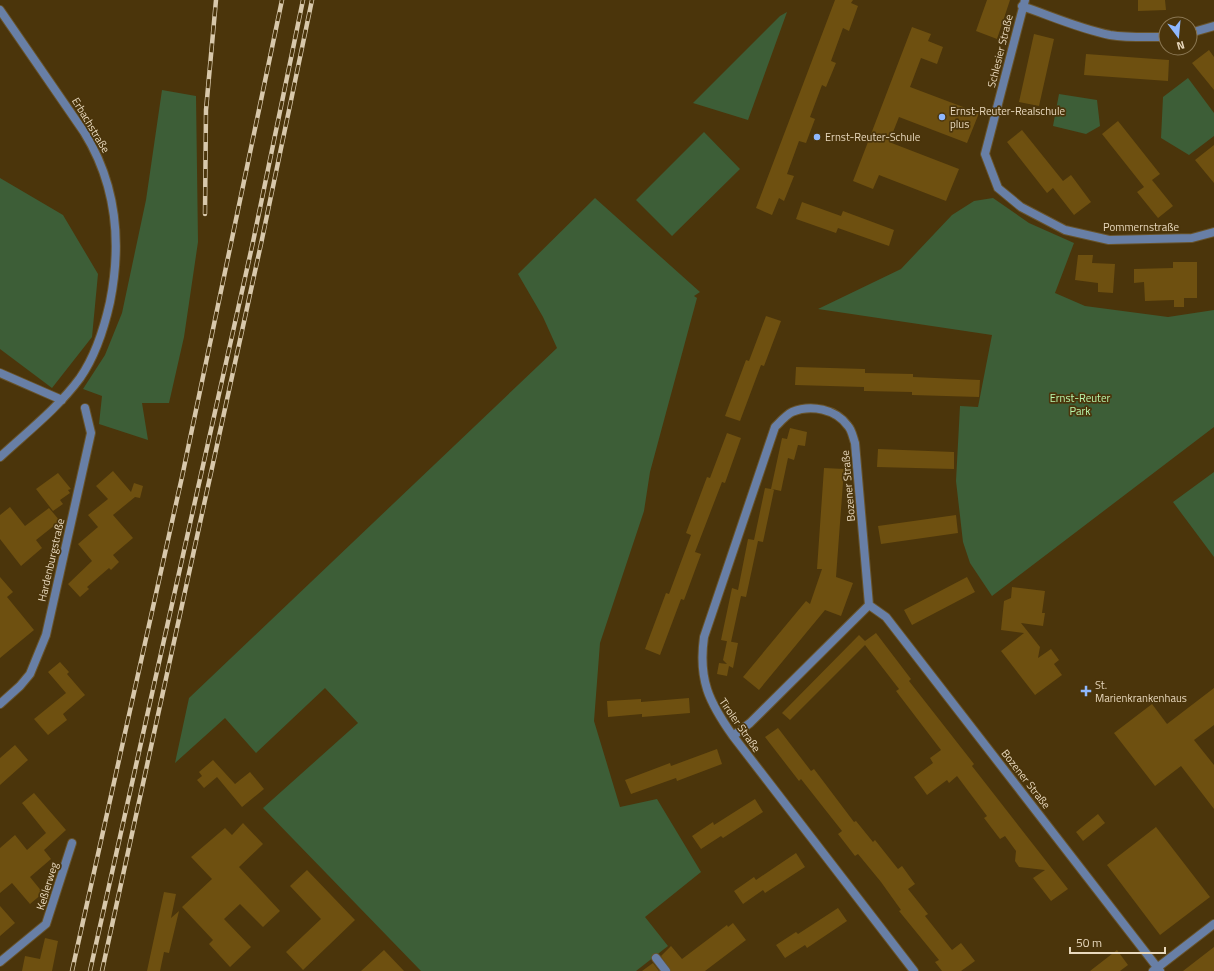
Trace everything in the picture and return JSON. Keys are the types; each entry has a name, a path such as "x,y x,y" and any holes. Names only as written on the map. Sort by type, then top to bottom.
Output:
{"street":[{"path":"1024,3 1078,26 1110,34 1138,38 1158,37"},
{"name":"Schlesier Straße","path":"997,107 1024,3"},
{"name":"Erbachstraße","path":"0,10 94,149 106,178 115,217 117,246 114,274 102,334 88,365 62,400 0,457"},
{"path":"1198,31 1214,26"},
{"name":"Pommernstraße","path":"997,107 985,154 998,188 1021,208 1065,230 1109,240 1192,238 1214,232"},
{"path":"0,373 62,400"},
{"name":"Hardenburgstraße","path":"0,704 20,686 30,674 46,634 91,433 85,408"},
{"name":"Bozener Straße","path":"775,427 791,413 808,408 822,409 836,414 849,426 855,443 869,605 886,617 1157,970"},
{"name":"Tiroler Straße","path":"775,427 704,637 701,665 706,691 716,713 733,736 914,971"},
{"path":"733,736 750,723 869,605"},
{"name":"Keßlerweg","path":"0,962 46,924 72,843"},
{"path":"1157,970 1214,924"},
{"path":"656,958 666,971"}],"green space":[{"path":"787,12 748,120 693,103 780,16"},
{"path":"1188,78 1214,113 1214,136 1189,155 1161,138 1163,97"},
{"path":"162,90 196,96 198,242 184,337 169,403 142,403 148,440 99,424 102,396 83,389 105,355 122,313 146,200"},
{"path":"1059,94 1097,100 1100,126 1086,134 1053,126"},
{"path":"704,132 740,169 672,236 636,200"},
{"path":"0,178 63,215 98,274 92,337 52,388 0,349"},
{"path":"595,198 700,292 694,296 697,298 650,472 644,511 600,643 594,721 620,807 657,799 701,872 645,917 668,946 636,971 421,971 263,808 358,723 325,688 256,753 225,718 175,763 189,698 557,348 543,317 518,274"},
{"name":"Ernst-Reuter Park","path":"993,198 1029,223 1074,243 1055,293 1085,306 1168,317 1214,310 1214,427 992,596 970,563 963,542 956,481 960,406 978,407 992,335 818,309 901,269 952,215 974,201"},
{"path":"1214,472 1214,557 1173,502"}],"building":[{"path":"835,0 853,0 851,3 858,6 849,31 843,28 831,61 836,63 826,87 822,85 810,117 815,119 806,143 799,141 787,174 794,176 784,201 779,198 772,215 756,208"},
{"path":"987,0 1010,0 997,39 976,31"},
{"path":"1138,0 1165,0 1166,10 1138,11"},
{"name":"Ernst-Reuter-Realschule plus","path":"912,27 931,34 928,41 943,47 937,64 921,58 910,87 979,113 967,143 899,117 889,142 959,169 946,201 879,175 873,189 853,181"},
{"path":"1034,34 1054,39 1039,106 1019,102"},
{"path":"1209,50 1214,57 1214,90 1192,63"},
{"path":"1086,54 1169,60 1168,81 1084,75"},
{"path":"1118,121 1160,174 1152,180 1173,206 1158,218 1137,192 1144,187 1102,134"},
{"path":"1022,130 1063,181 1071,175 1091,202 1074,215 1053,188 1047,193 1007,142"},
{"path":"1214,145 1214,183 1195,160"},
{"path":"802,202 841,216 843,211 894,230 889,246 838,228 836,233 796,219"},
{"path":"1078,255 1093,255 1092,263 1115,264 1113,293 1098,292 1098,283 1075,280"},
{"path":"1173,262 1197,262 1197,298 1184,298 1184,307 1174,307 1174,300 1145,301 1144,282 1134,283 1134,269 1173,268"},
{"path":"766,316 781,321 764,366 761,365 740,421 725,416 746,360 749,361"},
{"path":"796,367 865,369 865,373 913,374 913,377 980,380 979,397 912,395 912,392 864,391 864,387 795,385"},
{"path":"790,428 807,432 805,446 798,445 794,460 788,458 781,491 772,489 774,490 763,542 758,541 746,597 741,596 731,642 721,640 732,588 738,590 748,539 754,540 765,488 771,489 782,438 787,439"},
{"path":"727,433 741,438 725,483 722,482 695,552 701,554 684,600 681,599 660,655 645,649 666,593 669,594 691,535 686,533 707,477 710,478"},
{"path":"878,449 954,452 954,469 877,467"},
{"path":"824,468 844,469 836,577 853,583 841,616 825,610 759,690 743,677 806,601 810,604 822,569 817,569"},
{"path":"113,471 131,492 134,483 143,486 140,498 135,497 113,515 133,538 113,555 119,562 111,570 109,568 87,587 89,589 80,597 68,584 92,561 78,544 98,527 88,515 108,499 96,486"},
{"path":"58,473 71,489 68,490 70,493 60,500 63,504 53,511 36,489"},
{"path":"10,507 25,526 49,508 60,521 36,540 42,548 21,566 0,539 0,515"},
{"path":"956,515 958,533 881,544 878,526"},
{"path":"0,577 13,592 7,597 34,630 0,658"},
{"path":"967,577 975,592 912,625 904,610"},
{"path":"1012,587 1045,591 1042,613 1045,613 1043,626 1021,623 1040,647 1038,658 1051,649 1059,660 1054,664 1062,675 1035,695 1001,651 1024,633 1001,630 1004,601 1011,598"},
{"path":"876,633 911,679 909,681 974,764 972,766 1068,889 1051,901 1033,878 1045,870 1019,867 1015,861 1016,851 1005,836 1000,839 984,818 987,816 957,776 949,783 947,780 927,795 914,777 933,763 930,758 941,750 896,691 899,689 865,645 790,720 782,713 859,635 865,641"},
{"path":"727,641 738,643 733,668 729,666 727,676 717,674 719,663 727,664 723,660"},
{"path":"60,662 69,672 67,674 85,695 63,714 67,720 48,735 34,719 66,693 48,672"},
{"path":"1214,688 1214,725 1194,740 1214,765 1214,809 1181,766 1155,786 1114,733 1152,704 1167,724"},
{"path":"689,698 690,713 642,717 642,714 608,717 607,701 641,699 641,702"},
{"path":"778,728 811,771 814,769 854,822 856,821 873,842 875,840 898,869 902,866 915,884 908,889 928,914 925,916 952,950 961,943 975,961 961,971 942,971 935,962 939,960 899,911 901,910 881,882 858,854 855,856 838,834 842,831 801,779 799,781 765,737"},
{"path":"15,745 28,760 0,785 0,758"},
{"path":"717,749 722,764 677,781 676,778 631,794 625,780 670,763 671,766"},
{"path":"213,760 235,784 250,772 264,789 242,807 217,777 204,788 197,780 202,776 199,772"},
{"path":"34,793 66,830 44,850 51,859 30,877 43,893 30,904 12,883 0,893 0,848 15,835 27,850 46,833 22,803"},
{"path":"755,799 763,812 723,838 721,836 701,849 692,836 713,822 714,825"},
{"path":"1098,814 1105,823 1083,841 1076,832"},
{"path":"243,823 263,844 239,867 280,911 263,927 240,904 224,919 251,947 230,967 209,944 213,940 182,907 212,879 191,857 225,828 232,835"},
{"path":"1156,827 1210,897 1160,935 1107,865"},
{"path":"796,853 805,867 765,893 763,890 743,904 734,891 754,877 756,880"},
{"path":"307,870 355,920 303,970 286,952 321,919 290,886"},
{"path":"164,892 176,894 171,918 179,911 169,953 164,952 160,971 147,971"},
{"path":"0,906 15,923 0,936"},
{"path":"838,908 847,921 807,948 805,945 785,958 776,945 796,932 798,934"},
{"path":"733,923 746,940 705,971 671,971 661,956 671,946 682,959 727,925 728,927"},
{"path":"45,938 58,941 52,971 22,971 25,956 40,959"},
{"path":"1214,947 1214,971 1183,971"},
{"path":"384,950 404,971 361,971"},
{"path":"1117,950 1128,965 1120,971 1090,971"},
{"path":"653,963 659,971 642,971"}],"railway":[{"path":"205,214 206,110 216,0"},
{"path":"72,971 182,477 282,0"},
{"path":"90,971 253,242 303,0"},
{"path":"102,971 261,244 312,0"}],"place":[{"name":"Ernst-Reuter-Realschule plus","path":"942,117"},
{"name":"Ernst-Reuter-Schule","path":"817,137"},
{"name":"St. Marienkrankenhaus","path":"1086,691"}]}
